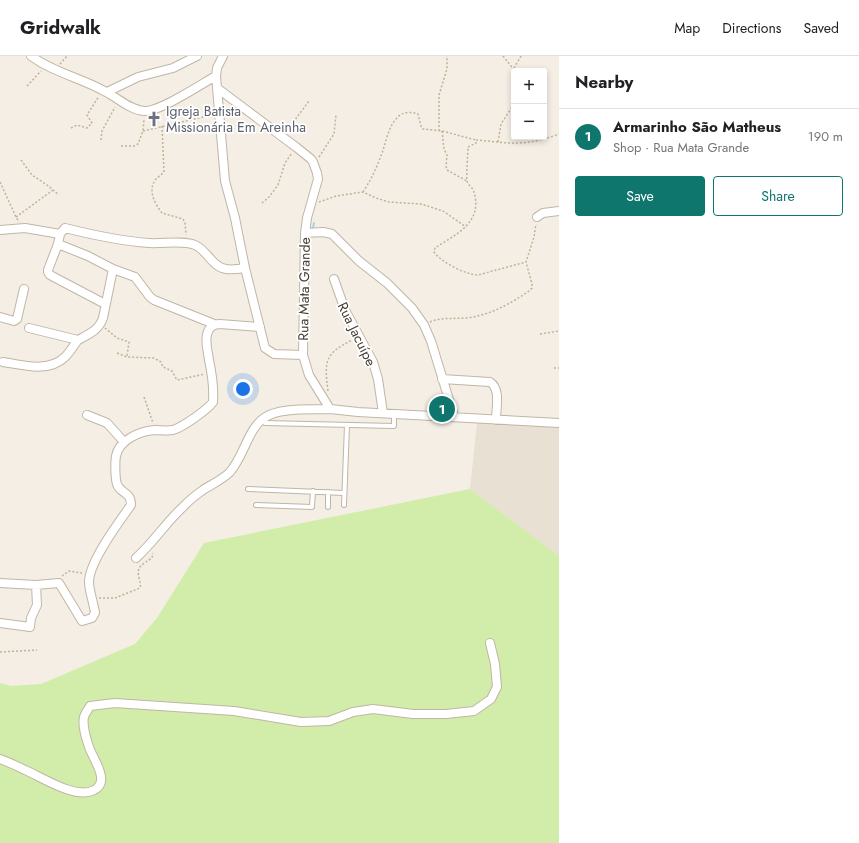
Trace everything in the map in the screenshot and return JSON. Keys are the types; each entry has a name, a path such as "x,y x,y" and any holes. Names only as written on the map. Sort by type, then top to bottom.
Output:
{"street":[{"path":"31,56 55,70 105,91 119,100 144,111 158,108 216,76"},
{"path":"105,91 138,77 173,68 198,56"},
{"path":"223,56 217,68 216,76 225,181 265,348 274,354 303,355"},
{"path":"217,88 296,146 313,162"},
{"name":"Rua Mata Grande","path":"313,162 318,179 307,218 303,355 309,375 330,409"},
{"path":"537,217 543,213 559,211"},
{"path":"0,230 25,228 62,231 125,241 156,244 193,244 202,249 221,268 246,272"},
{"path":"62,231 48,272 50,275 105,304"},
{"path":"306,233 323,232 332,234 359,261 376,274 412,308 424,325 431,341 454,416"},
{"path":"58,244 88,256 113,269 135,277 154,300 214,324 260,327"},
{"path":"3,362 33,367 45,367 56,363 65,357 78,340 95,330 101,324 113,269"},
{"name":"Rua Jacuípe","path":"334,279 345,310 373,362 378,379 383,413"},
{"path":"0,318 14,321 17,319 24,289"},
{"path":"0,583 36,585 59,583 82,621 92,618 95,613 89,583 90,574 106,540 131,505 131,499 116,484 116,457 119,447 124,442 135,436 156,430 175,430 207,409 213,402 214,394 206,345 209,329 214,324"},
{"path":"29,328 78,340"},
{"path":"442,380 490,382 493,384 497,392 496,420"},
{"path":"136,558 183,506 203,490 221,480 229,473 242,456 257,424 272,413 330,409 559,423"},
{"path":"87,414 106,423 124,442"},
{"path":"0,623 4,625 30,627 38,605 36,585"},
{"path":"0,759 66,789 83,793 94,790 99,787 101,778 84,728 84,715 90,706 104,704 115,703 234,710 302,722 329,722 353,712 372,708 413,714 446,714 474,711 491,698 497,686 495,664 490,643"}],"lane":[{"path":"265,422 394,426 394,413"},
{"path":"344,505 347,425"},
{"path":"248,489 344,493"},
{"path":"256,505 312,507 313,491"},
{"path":"328,492 328,507"}],"path":[{"path":"55,70 67,56"},
{"path":"439,131 439,95 447,69 447,56"},
{"path":"503,56 514,68 521,56"},
{"path":"27,86 46,65"},
{"path":"71,128 77,125 87,128 92,123 87,115 105,91"},
{"path":"101,140 102,131 119,100"},
{"path":"283,136 309,101"},
{"path":"498,142 501,124 511,109"},
{"path":"122,146 134,146 138,144 143,131 144,111"},
{"path":"363,192 373,178 391,128 396,118 402,114 411,112 418,114 420,126 423,129 442,131 476,140 513,144 533,142 559,134"},
{"path":"143,131 220,113"},
{"path":"313,162 318,159 334,134 336,115"},
{"path":"162,126 164,172 155,180 151,192 162,213 183,219 185,223 187,243"},
{"path":"442,131 444,149 447,155 447,170 467,181 474,191 475,202 472,219 466,227 435,248 434,252 452,266 471,275 478,275 526,262"},
{"path":"467,181 468,147 476,143 476,140"},
{"path":"262,203 269,197 278,185 284,163 296,146"},
{"path":"21,160 32,175 59,194"},
{"path":"0,182 16,217 25,228"},
{"path":"16,217 53,190"},
{"path":"311,205 336,196 363,192 383,200 421,204 443,211 466,227"},
{"path":"424,325 439,319 475,317 499,309 517,299 532,288 526,262 534,237 537,217"},
{"path":"101,324 118,338 129,342 127,357"},
{"path":"540,334 559,331"},
{"path":"328,395 326,376 330,354 337,348 359,336"},
{"path":"117,353 127,357 154,358 162,362 163,367 172,371 177,380 211,372"},
{"path":"554,368 559,368"},
{"path":"144,397 156,430"},
{"path":"93,598 116,598 140,588 141,586 137,571 138,568 152,558 152,542"},
{"path":"59,583 61,577 69,571 90,574"},
{"path":"0,652 37,650"}],"shaded area":[{"path":"477,423 559,427 559,556 470,489"}],"green space":[{"path":"470,489 559,556 559,843 0,843 0,683 11,686 41,684 135,644 157,618 204,543"}],"waterway":[{"path":"313,228 314,223"}],"place":[{"name":"Igreja Batista Missionária Em Areinha","path":"154,119"},
{"name":"Armarinho São Matheus","path":"442,409"}]}
